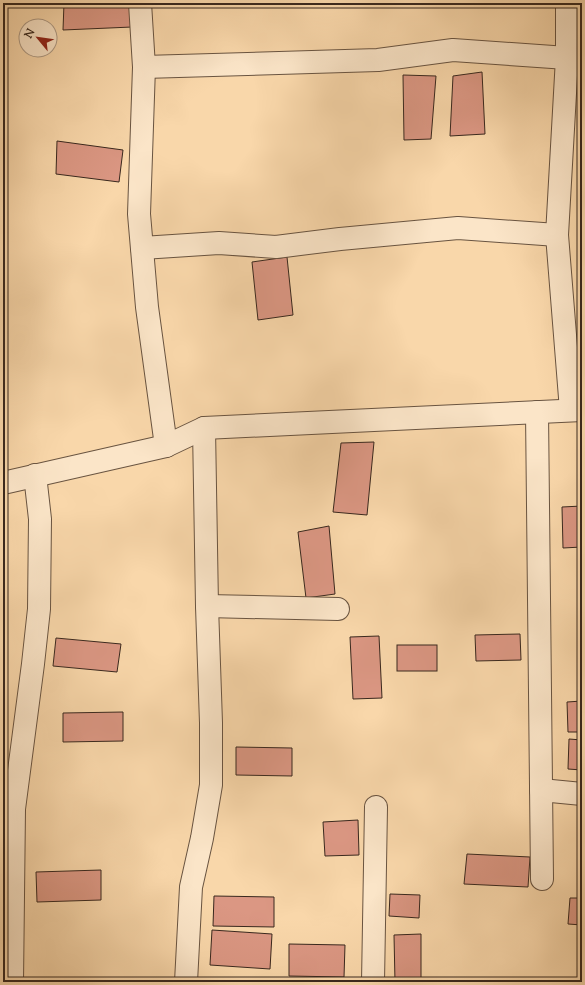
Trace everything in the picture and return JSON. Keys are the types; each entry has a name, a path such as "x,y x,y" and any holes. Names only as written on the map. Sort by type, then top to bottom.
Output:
{"street":[{"path":"140,3 144,67 139,214 147,307 166,446"},
{"path":"3,483 166,446 204,428 577,410 556,235 574,60 567,3"},
{"path":"144,67 378,60 453,50 574,60"},
{"path":"142,248 219,243 276,247 340,239 458,228 556,235"},
{"path":"537,412 542,879"},
{"path":"186,982 191,888 202,838 211,785 211,723 207,606 204,428"},
{"path":"12,982 14,809 39,609 40,519 36,475"},
{"path":"207,606 338,609"},
{"path":"541,790 582,794"},
{"path":"373,982 376,807"}],"building":[{"path":"64,3 129,3 132,27 63,30"},
{"path":"482,72 485,134 450,136 453,76"},
{"path":"403,75 436,76 431,139 404,140"},
{"path":"57,141 123,150 119,182 56,174"},
{"path":"287,257 293,315 258,320 252,262"},
{"path":"374,442 367,515 333,512 341,443"},
{"path":"582,506 582,547 563,548 562,507"},
{"path":"329,526 335,594 306,598 298,532"},
{"path":"520,634 521,660 476,661 475,635"},
{"path":"379,636 382,698 353,699 350,637"},
{"path":"56,638 121,644 117,672 53,666"},
{"path":"397,645 437,645 437,671 397,671"},
{"path":"582,701 582,732 568,732 567,702"},
{"path":"123,712 123,741 63,742 63,713"},
{"path":"569,739 582,740 582,770 568,769"},
{"path":"236,747 292,748 292,776 236,775"},
{"path":"358,820 359,855 325,856 323,822"},
{"path":"467,854 530,857 528,887 464,884"},
{"path":"101,870 101,900 37,902 36,872"},
{"path":"390,894 420,895 419,918 389,916"},
{"path":"214,896 274,897 274,927 213,926"},
{"path":"570,898 582,898 582,925 568,924"},
{"path":"212,930 272,934 270,969 210,965"},
{"path":"421,934 421,982 395,982 394,935"},
{"path":"289,944 345,945 344,977 289,976"}]}
